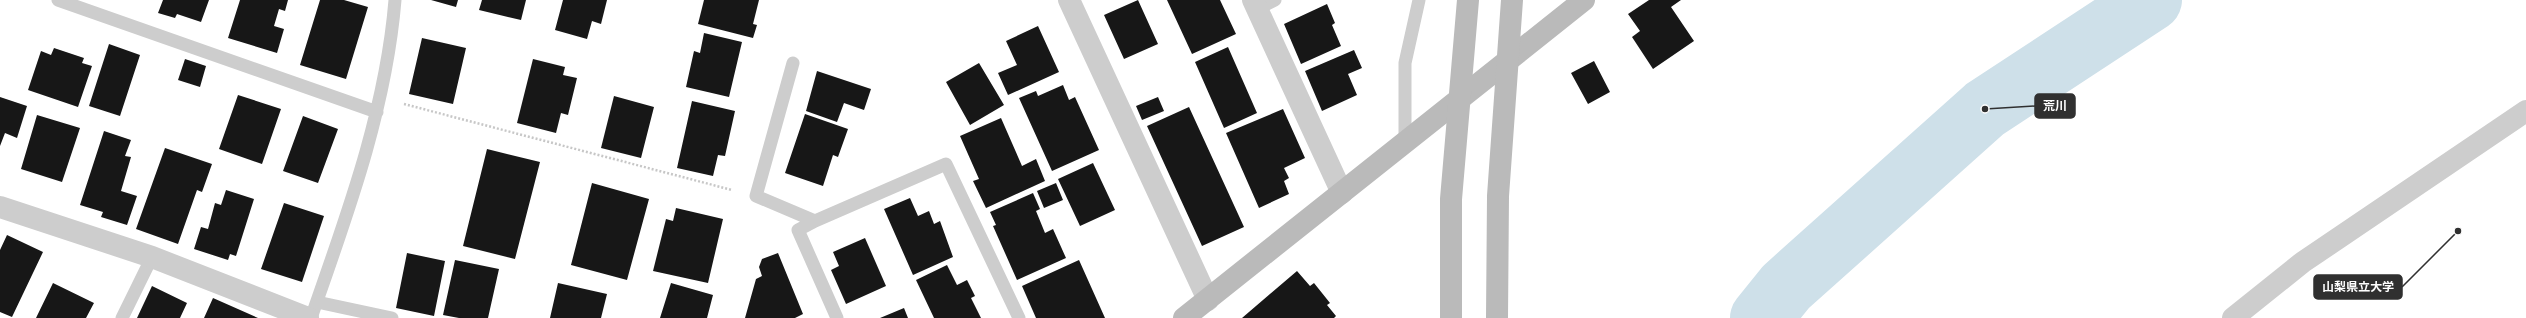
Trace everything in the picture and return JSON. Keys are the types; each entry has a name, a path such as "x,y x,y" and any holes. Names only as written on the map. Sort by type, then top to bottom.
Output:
{"street":[{"path":"1070,0 1208,300"},
{"path":"1451,318 1451,199 1468,0"},
{"path":"1497,318 1498,196 1512,0"},
{"path":"1262,3 1342,193"},
{"path":"1184,318 1405,143 1577,3"},
{"path":"2233,318 2303,262 2526,111"},
{"path":"0,208 312,310"}],"lane":[{"path":"58,0 377,112"},
{"path":"311,318 312,310 348,216 377,112 395,0"},
{"path":"1405,143 1405,63 1419,0"},
{"path":"793,63 756,196 815,221"},
{"path":"837,318 798,230 815,221 946,164 1019,318"},
{"path":"122,318 152,257"},
{"path":"312,310 392,318"}],"path":[{"path":"379,98 756,196"}],"building":[{"path":"163,0 209,0 201,22 177,14 175,18 158,13"},
{"path":"240,0 288,0 285,11 279,9 274,26 284,29 277,53 228,38"},
{"path":"320,0 344,0 368,7 346,79 300,65"},
{"path":"431,0 458,0 456,7"},
{"path":"482,0 526,0 521,20 479,10"},
{"path":"563,0 607,0 601,24 592,21 587,39 555,30"},
{"path":"704,0 759,0 753,24 757,25 753,38 698,24"},
{"path":"1138,0 1158,44 1124,59 1104,15"},
{"path":"1167,0 1220,0 1236,34 1192,54"},
{"path":"1649,0 1681,0 1671,7 1694,41 1653,69 1632,37 1640,31 1628,14"},
{"path":"1327,4 1335,23 1332,25 1341,46 1301,64 1284,24"},
{"path":"1038,26 1059,72 1008,95 998,73 1017,65 1006,41"},
{"path":"704,33 742,42 729,97 686,87 694,51 700,53"},
{"path":"422,38 466,48 453,104 409,94"},
{"path":"109,44 140,55 120,116 89,106"},
{"path":"1228,47 1257,113 1224,128 1195,62"},
{"path":"54,48 84,58 82,63 92,66 78,107 28,90 41,51 51,55"},
{"path":"1354,50 1362,68 1348,74 1357,95 1322,111 1305,71"},
{"path":"185,59 206,66 200,87 178,80"},
{"path":"533,59 565,67 563,75 577,78 568,115 561,113 556,133 517,123"},
{"path":"1594,61 1610,92 1588,104 1571,73"},
{"path":"979,63 1004,105 970,125 946,82"},
{"path":"817,71 871,89 864,110 844,103 837,122 806,111"},
{"path":"1063,85 1069,100 1075,97 1099,150 1052,171 1019,98 1036,91 1038,96"},
{"path":"238,95 281,109 262,164 219,149"},
{"path":"614,96 654,107 641,158 601,148"},
{"path":"0,97 27,106 17,138 5,133 0,146"},
{"path":"1158,97 1164,111 1142,120 1136,106"},
{"path":"692,101 735,111 725,156 718,155 713,176 677,168"},
{"path":"1189,107 1244,227 1202,246 1147,126"},
{"path":"1283,109 1305,158 1284,168 1289,178 1284,181 1289,194 1259,208 1226,133"},
{"path":"805,114 848,129 838,157 833,155 823,186 785,173"},
{"path":"37,115 80,128 62,182 21,169"},
{"path":"303,116 338,129 318,183 283,171"},
{"path":"1001,118 1022,166 1036,159 1045,181 986,208 973,181 979,179 960,136"},
{"path":"104,131 131,140 125,156 131,157 121,191 137,196 127,225 101,217 103,212 80,205"},
{"path":"165,148 212,164 202,192 197,190 178,244 136,229"},
{"path":"487,149 540,162 515,259 463,246"},
{"path":"1093,163 1115,210 1080,226 1058,179"},
{"path":"592,183 649,199 627,280 571,265"},
{"path":"1056,183 1063,200 1044,208 1037,191"},
{"path":"226,190 254,199 236,256 230,254 228,260 194,249 201,227 208,229 215,203 221,205"},
{"path":"1033,193 1040,209 1036,211 1045,233 1053,229 1066,258 1017,280 993,226 996,225 990,212"},
{"path":"910,198 918,216 929,211 934,224 940,221 953,257 913,275 884,209"},
{"path":"284,203 324,216 302,282 261,269"},
{"path":"676,208 723,219 708,283 653,271 666,219 673,221"},
{"path":"7,235 43,252 12,317 0,312 0,250"},
{"path":"865,238 886,286 846,304 831,270 839,266 833,252"},
{"path":"407,253 445,261 434,316 396,308"},
{"path":"778,253 803,314 795,318 745,318 756,279 762,276 759,267 762,259"},
{"path":"455,260 499,269 488,318 459,318 443,315"},
{"path":"1079,260 1105,318 1036,318 1022,286"},
{"path":"947,265 957,285 967,280 975,296 971,298 981,318 934,318 916,280"},
{"path":"1297,271 1310,286 1314,283 1330,303 1327,305 1336,316 1334,318 1242,318"},
{"path":"53,283 94,303 86,318 36,318"},
{"path":"558,283 607,294 601,318 550,318"},
{"path":"671,283 713,295 707,318 660,318"},
{"path":"152,286 187,303 180,318 137,318"},
{"path":"213,298 258,318 204,318"},
{"path":"904,308 908,318 880,318"}],"waterway":[{"path":"1761,318 1786,287 1985,109 2151,0"}],"place":[{"name":"荒川","path":"1985,109"},
{"name":"山梨県立大学","path":"2458,231"}]}
